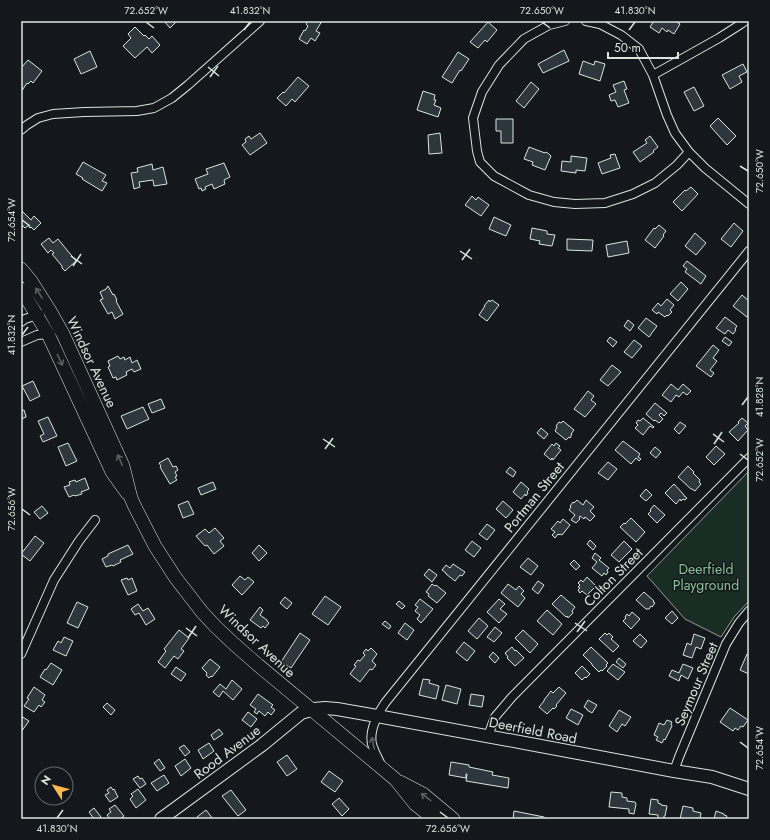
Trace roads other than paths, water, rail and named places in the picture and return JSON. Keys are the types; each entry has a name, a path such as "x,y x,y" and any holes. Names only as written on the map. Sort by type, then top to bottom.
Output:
{"main road":[{"name":"Windsor Avenue","path":"21,269 31,281 63,334 123,466 131,498"},
{"name":"Windsor Avenue","path":"21,290 48,334 112,472 131,498 147,532 165,562 202,612 239,649 383,770 395,779 423,794 453,819"},
{"name":"Windsor Avenue","path":"395,779 415,804 434,819"}],"street":[{"path":"21,130 38,118 53,114 137,111 154,108 172,98 188,85 260,21"},
{"path":"565,21 549,25 524,39 499,64 482,92 473,118 477,151 480,162 494,176 529,195 554,202 575,204 605,203 633,194 655,182 677,165 689,152"},
{"path":"586,21 600,24 621,35 639,49 653,75 675,133 689,152 705,168 749,204"},
{"path":"653,75 719,38 745,21"},
{"name":"Portman Street","path":"383,770 373,747 373,726 377,716 389,697 749,251"},
{"path":"21,322 25,319 50,311"},
{"path":"21,342 37,335 63,334"},
{"name":"Colton Street","path":"488,736 495,717 512,697 749,458"},
{"path":"21,654 54,580 76,546 96,520"},
{"name":"Seymour Street","path":"674,772 726,644 739,623 749,611"},
{"name":"Deerfield Road","path":"311,710 319,708 332,708 488,736 712,778 749,789"},
{"name":"Rood Avenue","path":"160,819 257,748 297,716 311,710"}],"park label":[{"name":"Deerfield Playground","path":"706,578"}]}
